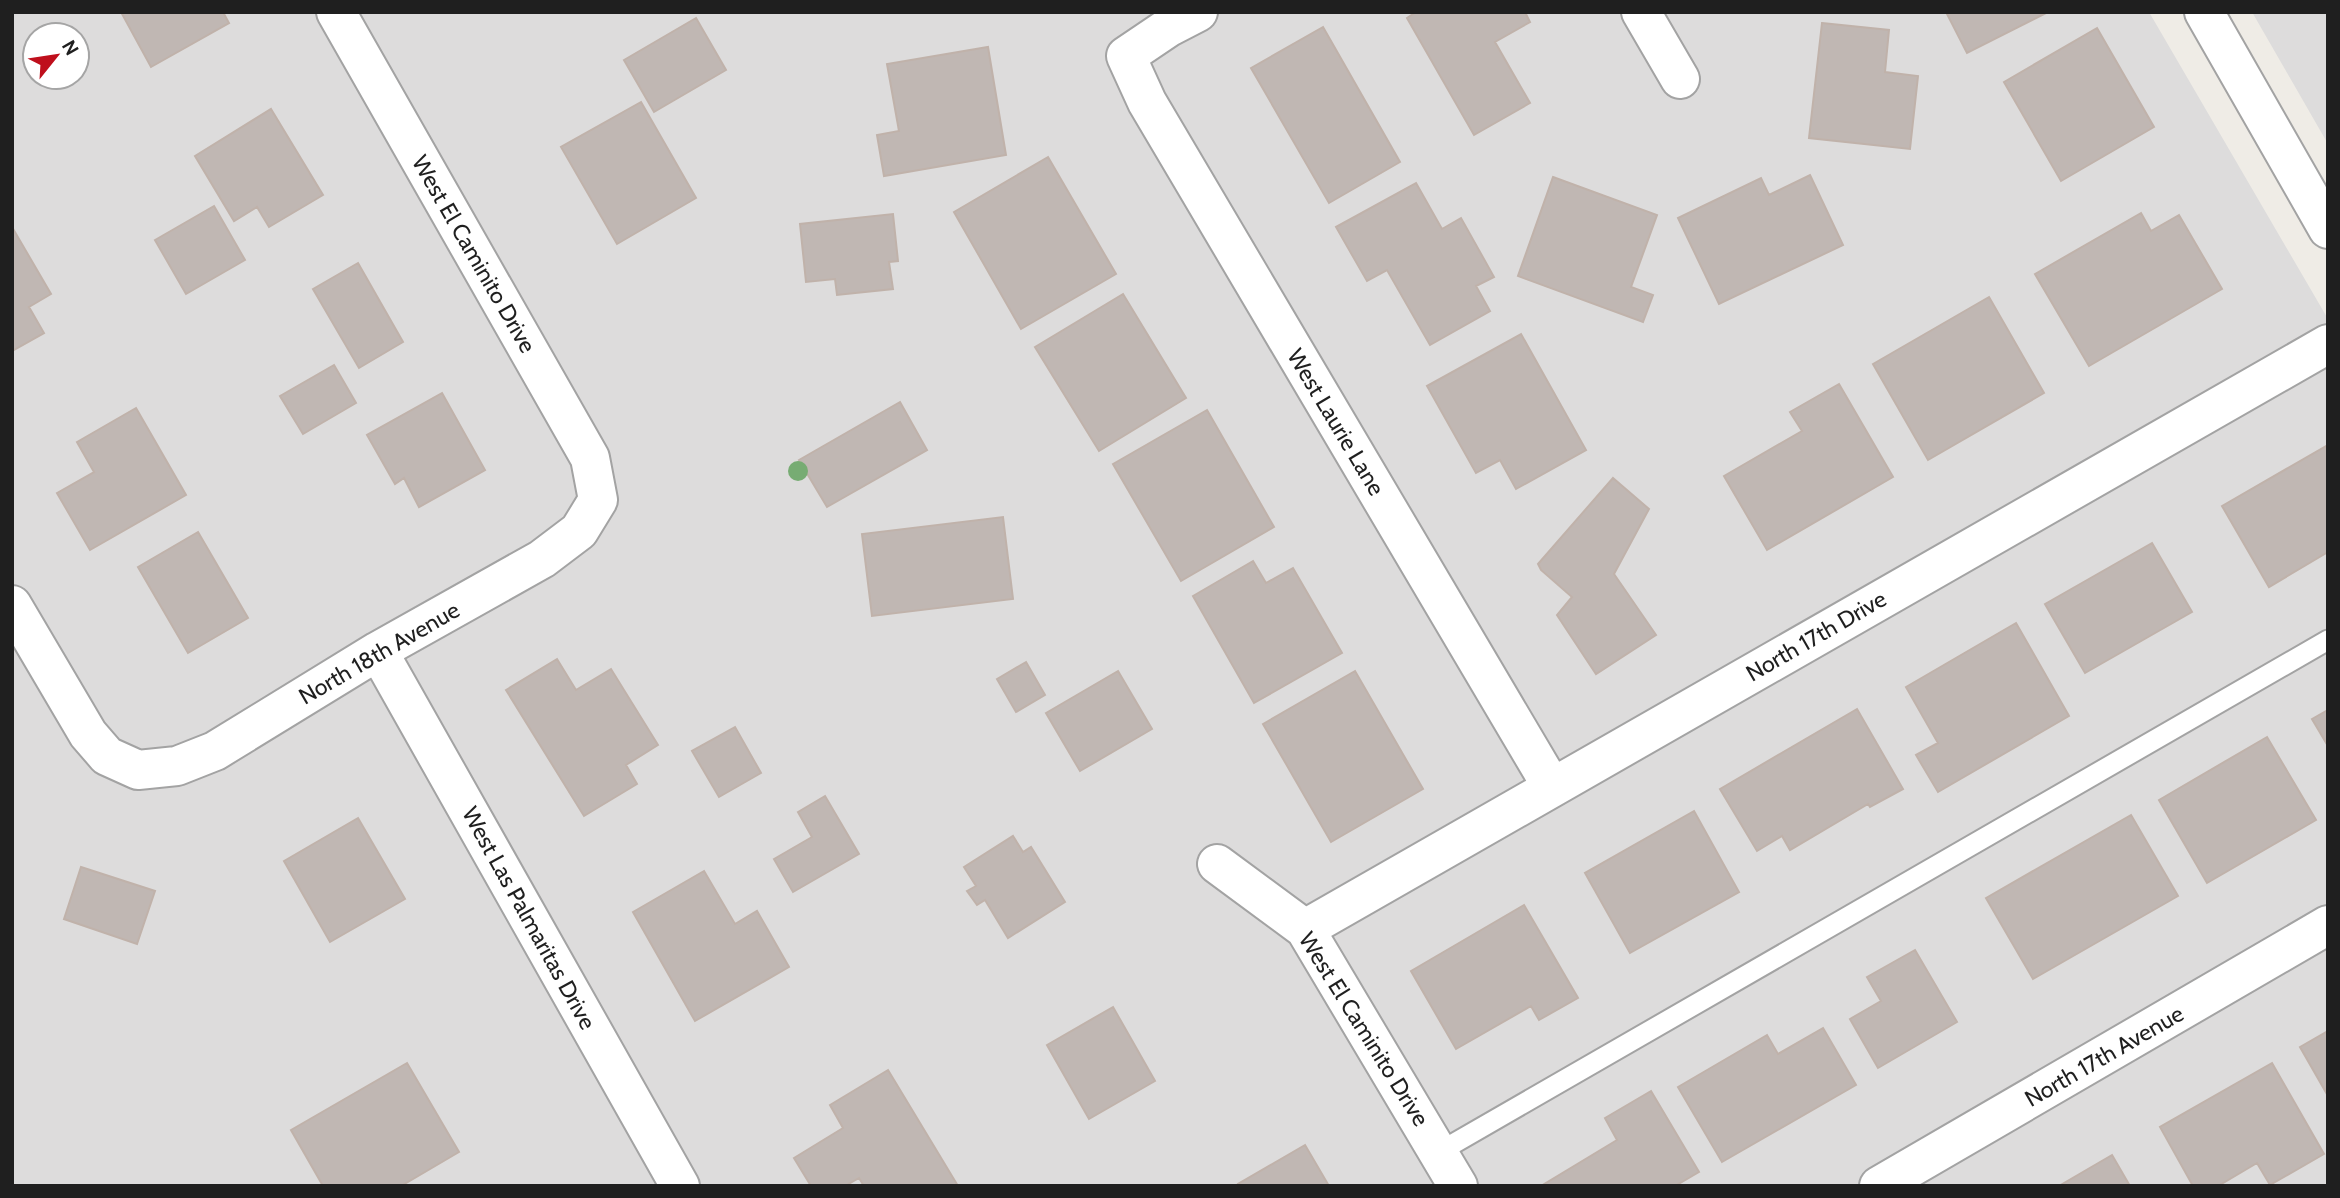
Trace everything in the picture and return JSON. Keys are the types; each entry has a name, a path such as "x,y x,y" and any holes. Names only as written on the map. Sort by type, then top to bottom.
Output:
{"street":[{"name":"West El Caminito Drive","path":"336,12 590,458 598,500"},
{"name":"West Laurie Lane","path":"1198,12 1126,56 1147,102 1552,787"},
{"path":"1641,12 1680,79"},
{"path":"2204,12 2328,229"},
{"name":"North 17th Drive","path":"1305,929 2328,344"},
{"name":"North 18th Avenue","path":"12,605 88,734 107,756 138,770 177,766 215,751 378,651 542,559 579,531 598,500"},
{"name":"West Las Palmaritas Drive","path":"378,651 680,1186"},
{"name":"West El Caminito Drive","path":"1217,864 1305,929 1458,1186"},
{"name":"North 17th Avenue","path":"1879,1186 2328,925"}],"lane":[{"path":"1439,1152 2328,640"}],"shaded area":[{"path":"12,12 2149,12 2328,319 2328,1186 12,1186"},
{"path":"2252,12 2328,12 2328,144"}],"building":[{"path":"121,12 223,12 229,23 151,67"},
{"path":"1416,12 1525,12 1530,22 1495,42 1530,103 1474,135 1407,18"},
{"path":"1946,12 2048,12 1967,53"},
{"path":"696,18 726,70 654,112 624,60"},
{"path":"1822,23 1889,30 1885,72 1918,76 1910,149 1809,138"},
{"path":"1323,27 1400,162 1329,203 1251,68"},
{"path":"2097,28 2154,127 2061,181 2004,82"},
{"path":"988,47 1006,155 884,176 877,135 899,131 887,64"},
{"path":"641,102 696,198 617,244 561,147"},
{"path":"271,109 323,195 269,227 257,207 234,221 195,156"},
{"path":"1048,157 1116,274 1021,329 954,212"},
{"path":"1810,175 1843,245 1719,304 1678,218 1761,178 1769,195"},
{"path":"1553,177 1657,215 1631,287 1653,295 1643,322 1518,276"},
{"path":"1416,183 1442,229 1461,218 1494,277 1476,286 1490,311 1430,345 1387,270 1367,281 1336,227"},
{"path":"214,206 245,260 186,294 155,240"},
{"path":"2141,213 2151,231 2179,215 2222,289 2089,366 2035,274"},
{"path":"893,214 898,261 889,262 893,289 837,295 835,279 806,282 800,224"},
{"path":"12,227 51,294 29,307 44,333 12,351"},
{"path":"358,263 403,342 359,368 313,289"},
{"path":"1123,294 1186,398 1099,451 1035,347"},
{"path":"1989,297 2044,393 1928,460 1873,364"},
{"path":"1521,334 1586,450 1516,489 1500,460 1476,473 1427,386"},
{"path":"334,365 356,403 303,434 280,396"},
{"path":"1839,384 1893,477 1767,550 1724,476 1802,431 1790,412"},
{"path":"442,393 485,470 419,507 404,478 395,484 367,435"},
{"path":"900,402 927,450 827,507 799,460"},
{"path":"136,408 186,495 90,550 57,493 94,472 77,442"},
{"path":"1207,410 1274,527 1181,581 1113,464"},
{"path":"2328,445 2328,552 2269,587 2222,506"},
{"path":"1613,478 1649,509 1614,574 1656,635 1596,674 1557,615 1572,597 1541,570 1538,564"},
{"path":"1003,517 1013,599 872,616 862,534"},
{"path":"198,532 248,618 188,653 138,567"},
{"path":"2152,543 2192,612 2085,673 2045,604"},
{"path":"1253,561 1266,583 1293,568 1342,653 1254,703 1193,596"},
{"path":"2016,623 2069,716 1938,792 1916,755 1938,743 1906,687"},
{"path":"557,659 576,690 611,669 658,745 626,765 637,784 584,816 506,690"},
{"path":"1026,662 1045,695 1016,712 997,679"},
{"path":"1118,671 1152,729 1080,771 1046,713"},
{"path":"1355,671 1423,789 1331,842 1263,724"},
{"path":"1857,709 1903,789 1870,807 1868,804 1790,850 1782,836 1757,851 1720,789"},
{"path":"2328,710 2328,746 2312,719"},
{"path":"735,727 761,773 719,797 692,751"},
{"path":"2267,737 2316,820 2207,883 2159,800"},
{"path":"825,796 859,854 793,892 774,859 812,837 798,812"},
{"path":"1694,811 1739,892 1630,953 1585,873"},
{"path":"2131,815 2178,896 2033,979 1986,898"},
{"path":"358,818 405,899 330,942 284,861"},
{"path":"1013,836 1023,852 1031,847 1065,902 1008,938 985,900 977,905 967,891 976,886 964,867"},
{"path":"81,867 155,891 137,944 64,919"},
{"path":"704,871 735,924 757,911 789,967 695,1021 633,912"},
{"path":"1524,905 1578,998 1539,1020 1531,1006 1456,1049 1411,971"},
{"path":"1915,950 1957,1022 1878,1068 1850,1019 1881,1001 1867,977"},
{"path":"1113,1007 1155,1081 1089,1119 1047,1045"},
{"path":"1823,1028 1856,1085 1722,1162 1678,1087 1767,1035 1778,1054"},
{"path":"2328,1031 2328,1096 2300,1047"},
{"path":"407,1063 459,1152 401,1186 323,1186 291,1130"},
{"path":"2272,1063 2324,1154 2270,1185 2257,1163 2218,1186 2193,1186 2160,1127"},
{"path":"888,1070 958,1186 864,1186 859,1178 845,1186 811,1186 794,1158 843,1128 830,1105"},
{"path":"1651,1091 1699,1172 1675,1186 1541,1186 1617,1140 1605,1118"},
{"path":"1305,1145 1329,1186 1239,1186 1238,1184"},
{"path":"2112,1155 2130,1186 2059,1186"}]}
